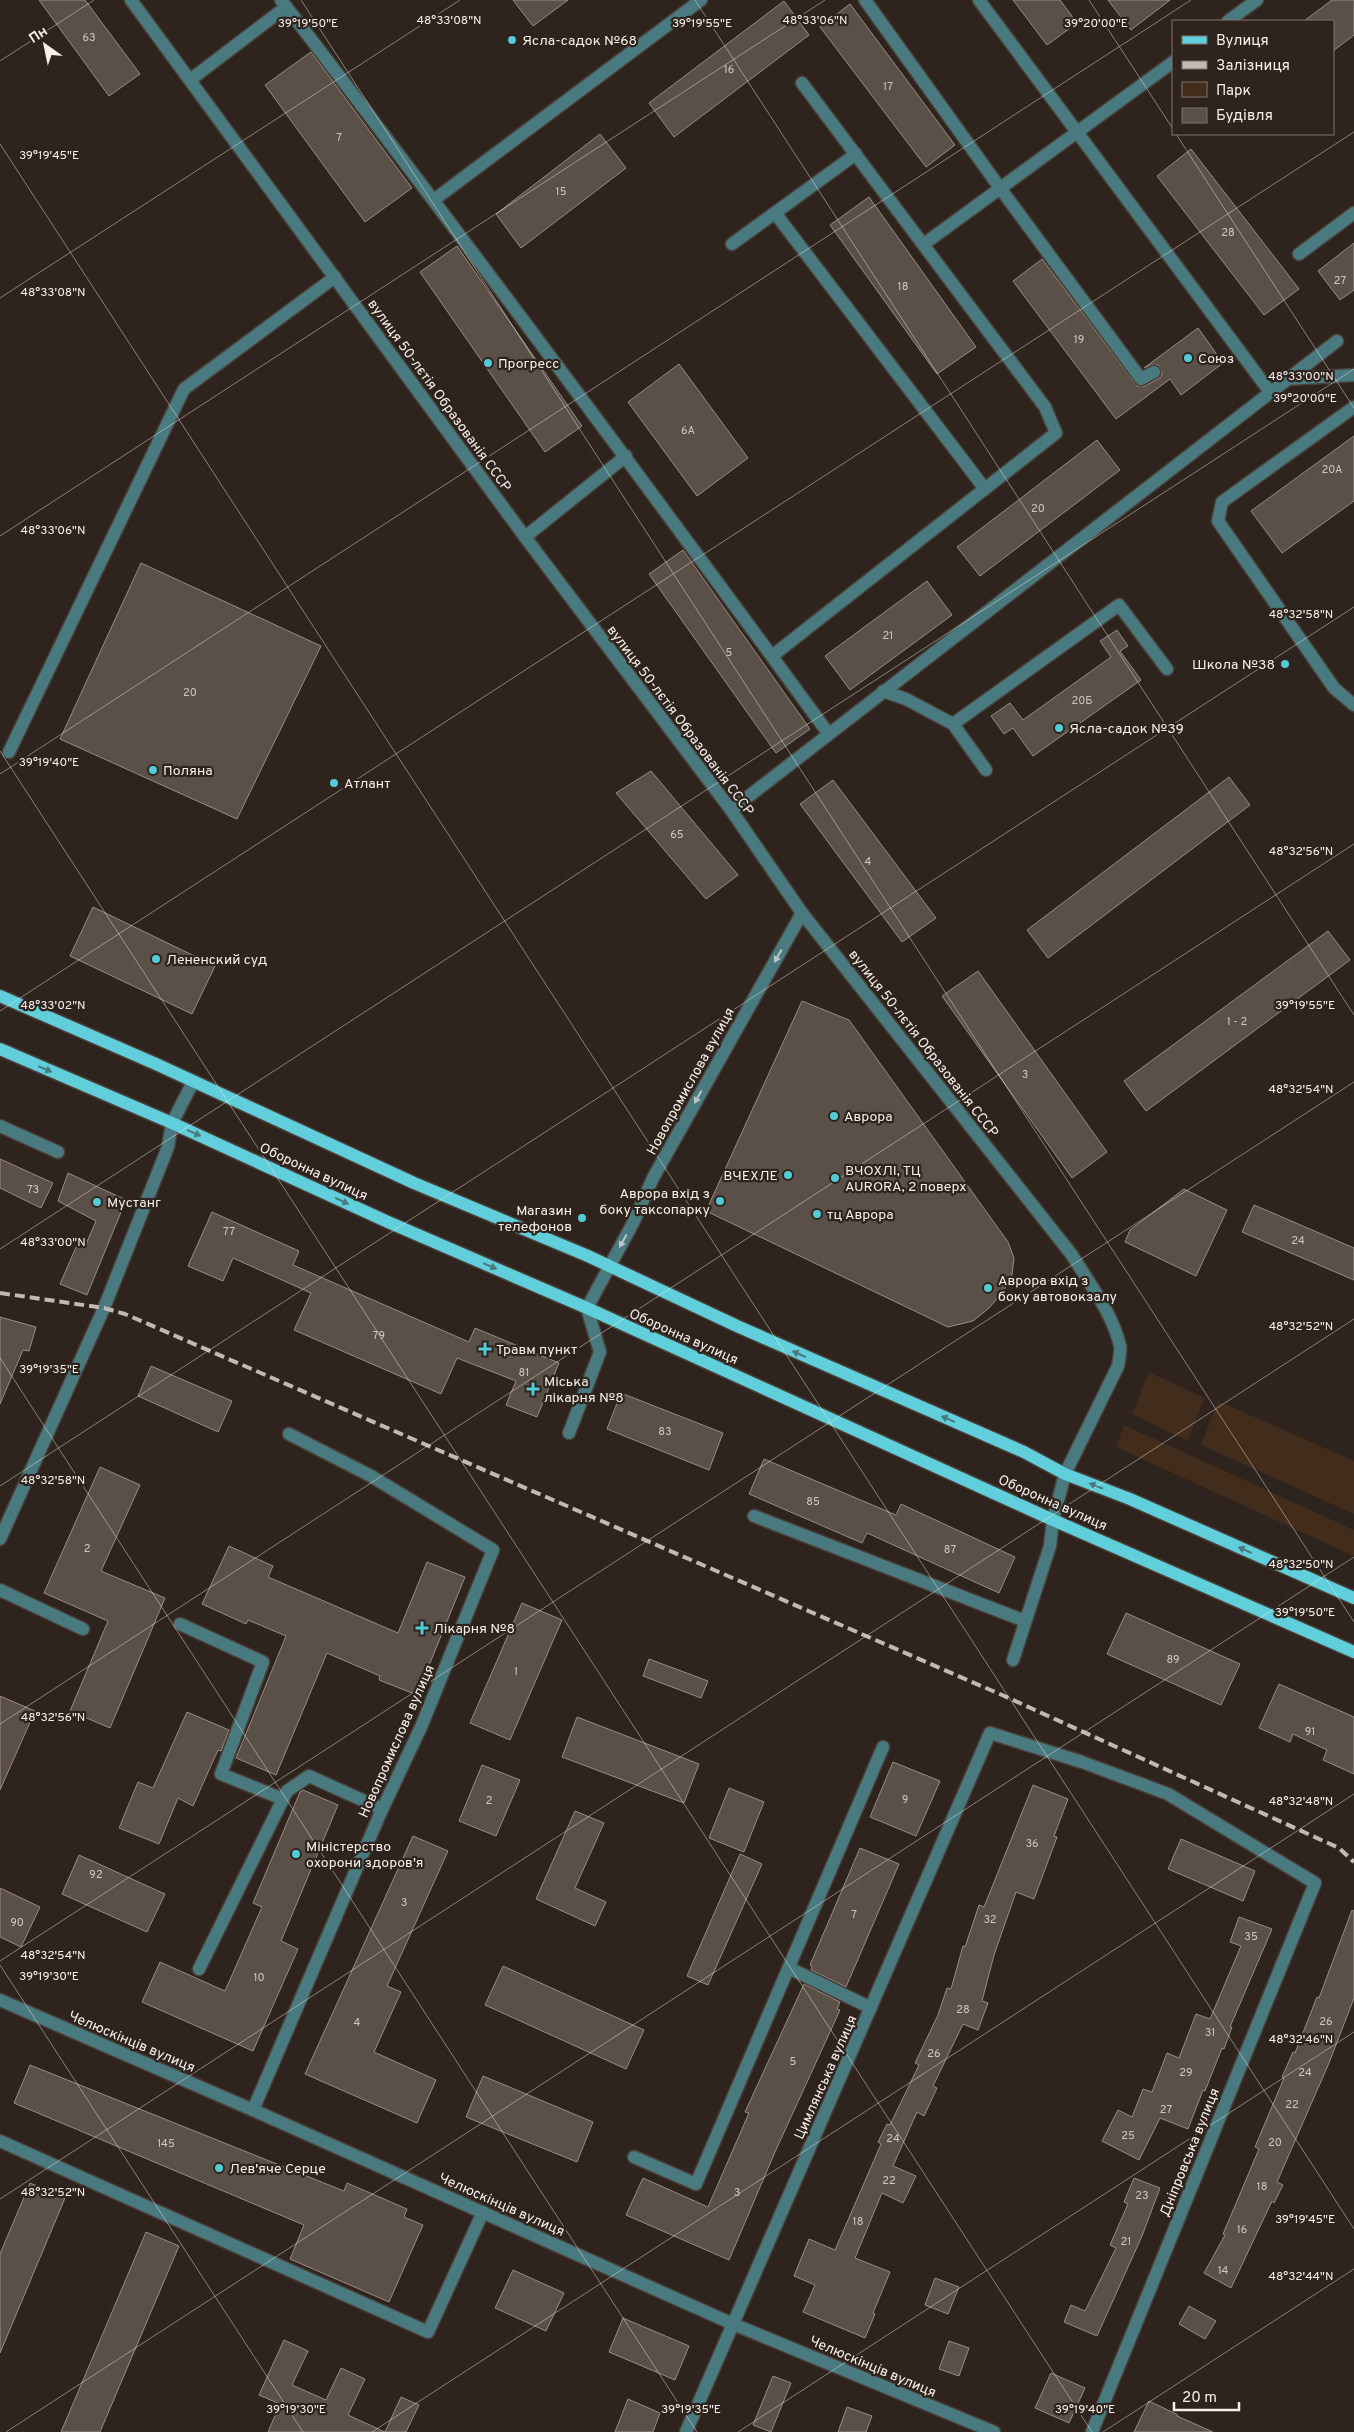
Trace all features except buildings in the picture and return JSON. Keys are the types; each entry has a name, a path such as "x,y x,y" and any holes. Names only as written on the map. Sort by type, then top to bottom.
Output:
{"main road":[{"path":"0,996 405,1178 609,1267 736,1326 1024,1452 1065,1474 1130,1499 1354,1598"},
{"name":"Оборонна вулиця","path":"0,1050 172,1123 388,1222 587,1308 1053,1520 1354,1652"}],"street":[{"name":"вулиця 50-лєтія Образованія СССР","path":"131,0 525,537 731,810 802,913 1072,1255 1114,1328 1120,1348 1118,1366 1065,1474 1053,1520 1050,1546 1013,1660"},
{"path":"435,199 701,0"},
{"path":"865,0 1000,188 1141,379 1154,372"},
{"path":"980,0 1270,392"},
{"path":"1229,20 1257,0"},
{"path":"190,80 284,3 435,199 828,733"},
{"path":"924,244 1172,63"},
{"path":"772,656 1056,433 1044,407 802,82"},
{"path":"732,244 856,154"},
{"path":"775,213 985,489"},
{"path":"1299,254 1354,213"},
{"path":"9,752 184,389 335,278"},
{"path":"731,810 1336,341"},
{"path":"1287,379 1354,375"},
{"path":"1354,407 1222,502 1218,521 1334,688 1354,705"},
{"path":"525,537 626,456"},
{"path":"953,724 1119,605 1167,670"},
{"path":"883,691 906,699 953,724 986,770"},
{"name":"Новопромислова вулиця","path":"587,1308 634,1223 653,1178 802,913"},
{"path":"0,1539 104,1308 168,1147 172,1123 193,1082"},
{"path":"0,1126 58,1152"},
{"path":"569,1433 600,1352 587,1308"},
{"name":"Новопромислова вулиця","path":"253,2110 382,1809 421,1727 493,1550 371,1476 289,1434"},
{"path":"754,1516 1026,1621"},
{"path":"0,1590 83,1629"},
{"path":"180,1624 263,1662 221,1774 283,1799"},
{"name":"Дніпровська вулиця","path":"990,1733 1082,1762 1168,1794 1314,1883 1092,2432"},
{"name":"Цимлянська вулиця","path":"686,2432 990,1733"},
{"path":"634,2158 696,2184 883,1747"},
{"path":"200,1969 287,1791 309,1776 382,1809"},
{"path":"789,1968 871,2008"},
{"name":"Челюскінців вулиця","path":"0,2000 253,2110 733,2324 994,2432"},
{"path":"0,2141 428,2332 483,2212"}],"green space":[{"path":"1149,1372 1204,1398 1188,1441 1132,1414"},
{"path":"1218,1401 1354,1461 1354,1514 1201,1445"},
{"path":"1124,1425 1354,1530 1354,1556 1116,1447"}],"railway":[{"path":"0,1293 104,1308 125,1314 1002,1695 1339,1848 1354,1862"}],"place":[{"name":"Ясла-садок №68","path":"512,40"},
{"name":"Союз","path":"1188,358"},
{"name":"Прогресс","path":"488,363"},
{"name":"Школа №38","path":"1285,664"},
{"name":"Ясла-садок №39","path":"1059,728"},
{"name":"Поляна","path":"153,770"},
{"name":"Атлант","path":"334,783"},
{"name":"Лененский суд","path":"156,959"},
{"name":"Аврора","path":"834,1116"},
{"name":"ВЧЕХЛЕ","path":"788,1175"},
{"name":"ВЧОХЛІ, ТЦ AURORA, 2 поверх","path":"835,1178"},
{"name":"Аврора вхід з боку таксопарку","path":"720,1201"},
{"name":"Мустанг","path":"97,1202"},
{"name":"тц Аврора","path":"817,1214"},
{"name":"Магазин телефонов","path":"582,1218"},
{"name":"Аврора вхід з боку автовокзалу","path":"988,1288"},
{"name":"Травм пункт","path":"485,1349"},
{"name":"Міська лікарня №8","path":"533,1389"},
{"name":"Лікарня №8","path":"422,1628"},
{"name":"Міністерство охорони здоров'я","path":"296,1854"},
{"name":"Лев'яче Серце","path":"219,2168"}]}
